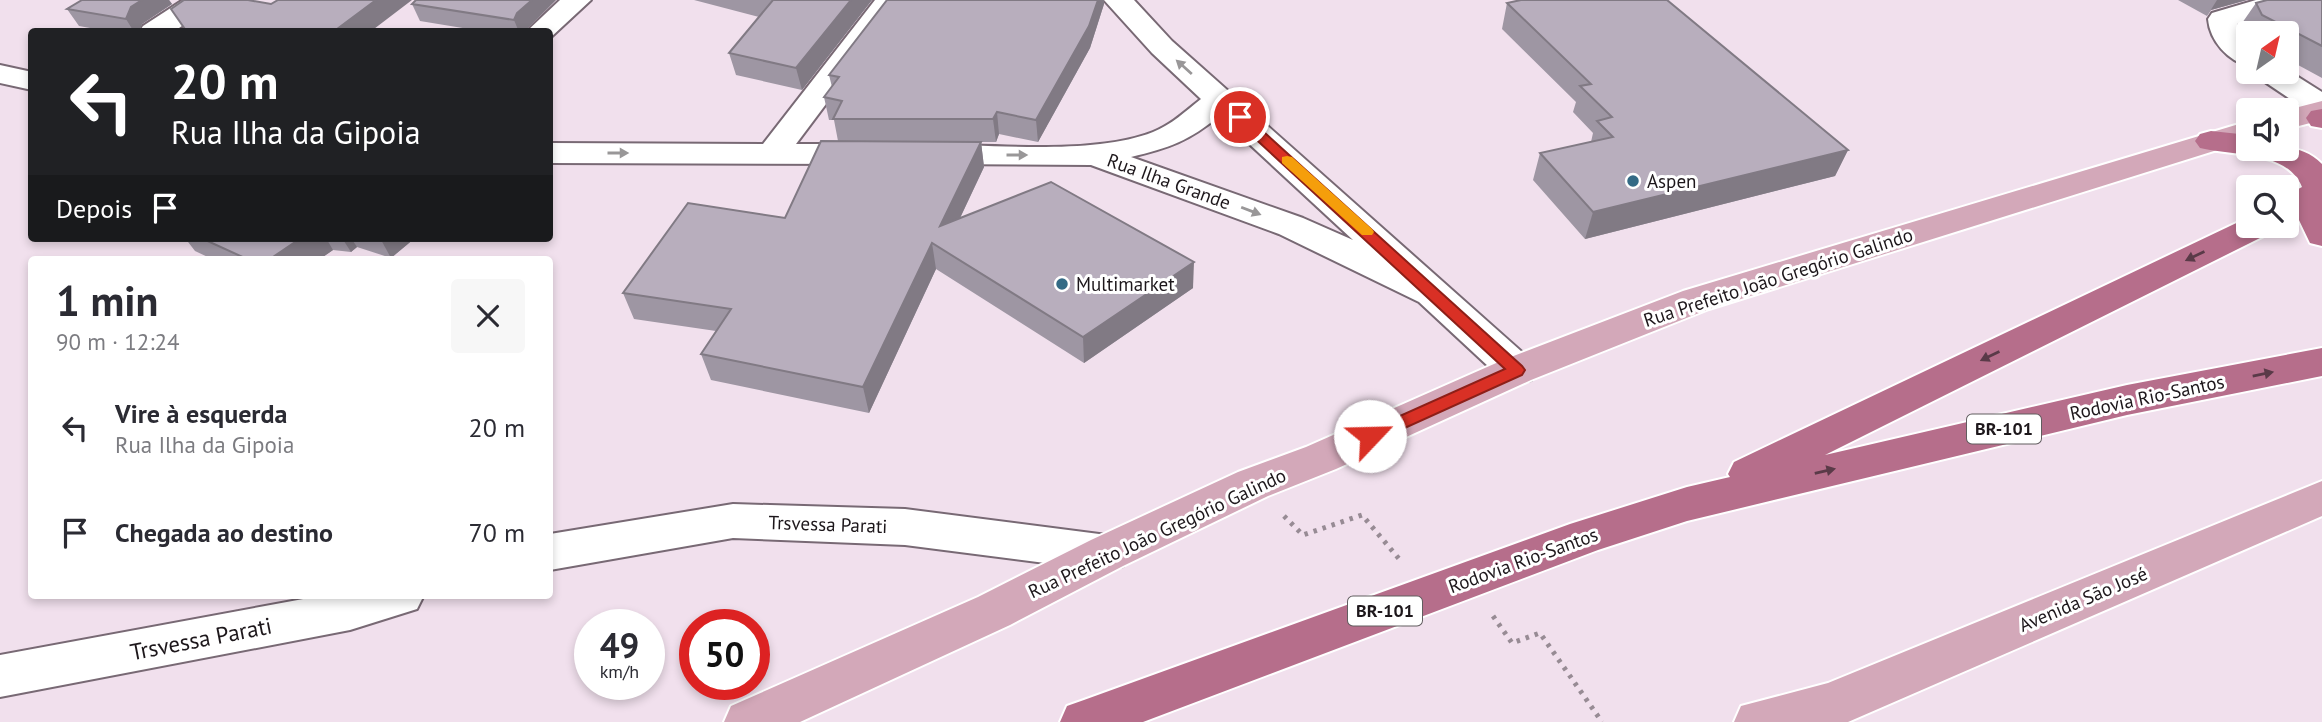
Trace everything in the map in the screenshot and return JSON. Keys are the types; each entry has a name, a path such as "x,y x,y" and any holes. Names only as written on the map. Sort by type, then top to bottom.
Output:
{"highway":[{"path":"2211,141 2236,144"},
{"path":"2299,161 2314,173 2309,198 2322,235"},
{"name":"Rodovia Rio-Santos","path":"1688,504 2236,236"},
{"name":"Rodovia Rio-Santos","path":"1084,722 1585,537 1688,504 2127,400 2322,362"}],"main road":[{"path":"2299,116 2322,108"},
{"name":"Rua Prefeito João Gregório Galindo","path":"748,722 993,611 1253,484 1321,458 1517,370 1696,300 2236,134"},
{"name":"Avenida São José","path":"1802,722 1844,699 2322,498"},
{"name":"Avenida São José","path":"1758,722 1844,699"}],"street":[{"path":"159,28 202,0"},
{"path":"545,28 577,0"},
{"path":"772,154 890,0"},
{"path":"1118,0 1162,47 1517,370"},
{"path":"2236,47 2222,30 2222,19 2286,0"},
{"path":"0,74 28,80"},
{"path":"2287,84 2322,108"},
{"path":"0,98 28,103"},
{"path":"1095,155 1162,140 1185,128 1220,99"},
{"name":"Rua Ilha Grande","path":"553,153 1095,155 1291,226 1434,294"},
{"name":"Trsvessa Parati","path":"553,551 733,521 905,527 1107,553"},
{"name":"Trsvessa Parati","path":"0,676 350,610 387,599"}],"building":[{"path":"82,0 142,0 131,7 126,19 67,9"},
{"path":"184,0 248,0 271,4 278,0 376,0 338,28 184,28 171,9"},
{"path":"416,0 532,0 517,13 514,20 412,4"},
{"path":"773,0 851,0 796,68 729,53"},
{"path":"887,0 1098,0 1089,26 1036,120 997,112 993,119 833,119 842,101 824,97 839,77 829,75"},
{"path":"1521,0 1667,0 1848,150 1593,212 1540,153 1613,137 1597,121 1612,117 1580,86 1591,84 1507,3"},
{"path":"2267,0 2322,0 2322,46 2300,35 2300,21 2274,21 2262,15 2256,3"},
{"path":"821,141 981,142 940,226 1051,182 1194,262 1083,337 932,243 863,387 701,354 731,309 623,293 688,203 785,218"},
{"path":"210,242 295,242 274,256 240,256"}],"slow traffic":[{"path":"1287,160 1367,232"}],"place":[{"name":"Aspen","path":"1633,181"},
{"name":"Multimarket","path":"1062,284"}],"route":[{"path":"1240,117 1517,370 1370,436"}]}
